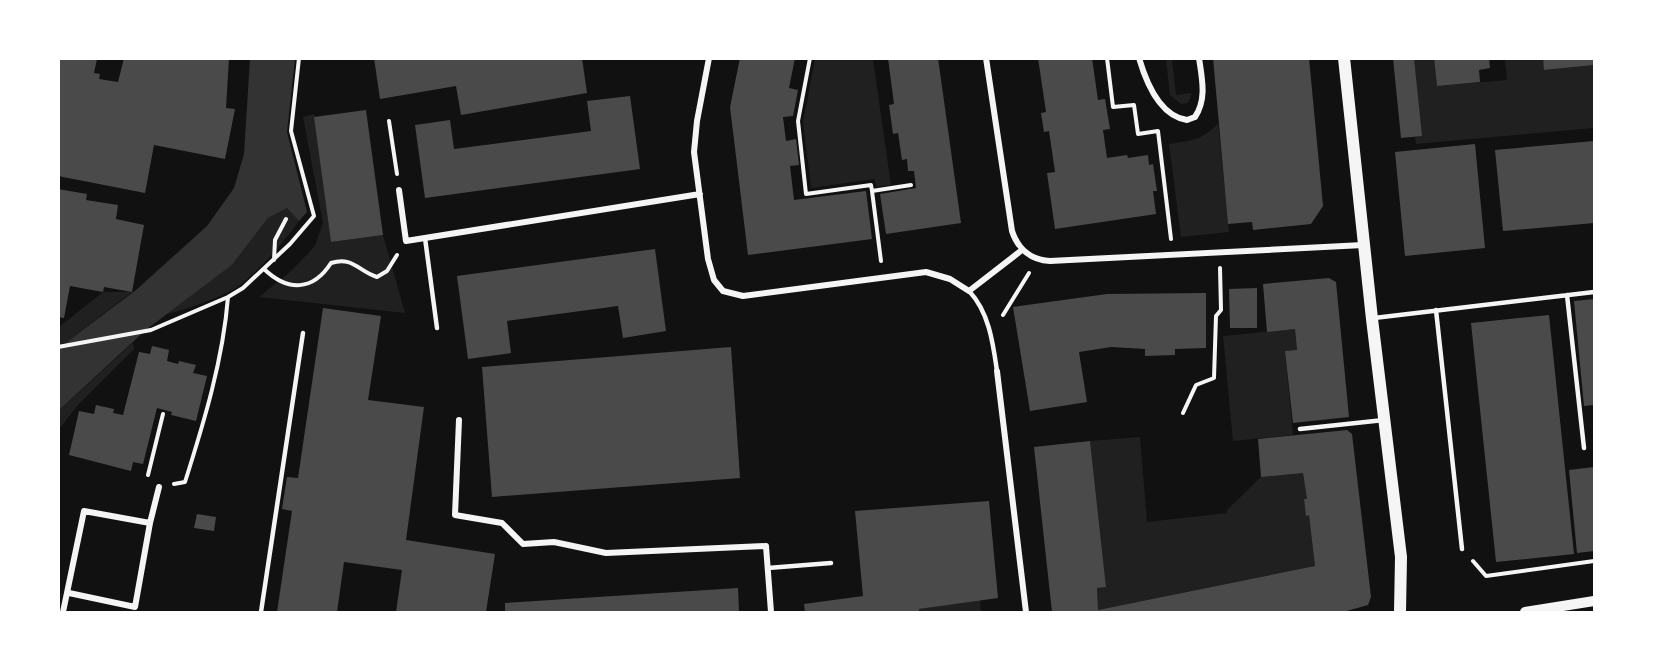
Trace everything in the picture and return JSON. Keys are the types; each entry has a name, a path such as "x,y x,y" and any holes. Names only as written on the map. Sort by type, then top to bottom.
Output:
{"main road":[{"path":"1344,58 1372,319 1401,557 1400,612"}],"street":[{"path":"709,58 698,111 694,152 708,259 714,280 723,291 743,296 926,272 950,279 969,291 1022,249"},
{"path":"986,58 1012,231 1018,245 1039,259 1050,261 1364,245"},
{"path":"1139,58 1146,81 1159,100 1173,115 1187,120 1195,117 1202,103 1199,58"},
{"path":"399,190 406,242 700,194"},
{"path":"997,371 1026,612"},
{"path":"459,420 455,515 502,523 523,544 554,542 606,553 766,546 771,612"},
{"path":"69,593 135,607 159,487"},
{"path":"63,612 69,593 84,511 150,523"},
{"path":"1525,612 1594,601"}],"lane":[{"path":"425,238 437,328"},
{"path":"969,291 977,300 988,325 997,371"},
{"path":"1372,319 1594,292"},
{"path":"1567,295 1584,448"},
{"path":"1436,310 1462,549"},
{"path":"261,612 303,333"},
{"path":"1300,429 1384,420"},
{"path":"768,568 831,563"}],"path":[{"path":"58,347 151,330 228,297 243,288 274,260 314,216 291,131 299,58"},
{"path":"810,58 798,121 806,194 871,185 883,277"},
{"path":"1107,58 1113,107 1134,105 1138,134 1158,131 1173,255"},
{"path":"389,121 399,190"},
{"path":"872,191 910,185"},
{"path":"274,260 275,240 286,219"},
{"path":"264,269 272,277 285,283 301,286 313,283 331,263 341,260 350,262 377,277 387,271 406,242"},
{"path":"1183,413 1196,385 1214,378 1216,316 1221,310 1220,252"},
{"path":"1002,316 1039,259"},
{"path":"163,414 147,479 159,487 185,482 200,435 225,330 228,297"},
{"path":"1462,549 1486,576 1594,561"}],"shaded area":[{"path":"250,59 295,59 287,132 307,212 299,221 287,208 268,218 232,265 147,329 59,410 59,348 136,290 207,226 234,188 244,154"},
{"path":"815,59 873,59 891,185 877,187 874,179 811,188 803,122"},
{"path":"1166,59 1172,59 1176,95 1192,93 1188,103 1181,104 1170,95"},
{"path":"1414,59 1434,59 1437,86 1507,80 1505,59 1543,59 1545,70 1594,65 1594,128 1416,144 1415,137 1421,136"},
{"path":"314,114 331,242 383,235 405,313 259,297 290,272 315,246 323,223 303,117"},
{"path":"1218,123 1229,232 1181,237 1169,144 1202,136"},
{"path":"287,208 299,221 257,271 234,289 194,306 167,314 232,265 268,218"},
{"path":"103,292 132,292 59,348 59,327"},
{"path":"1295,329 1297,350 1285,351 1293,435 1233,441 1223,336"},
{"path":"133,343 134,349 78,405 59,429 59,410"},
{"path":"1140,437 1147,522 1227,513 1227,510 1261,477 1303,473 1307,499 1304,499 1306,515 1309,515 1315,566 1098,610 1097,588 1106,587 1090,441"},
{"path":"980,600 981,612 919,612 919,609"}],"building":[{"path":"58,58 97,59 94,73 100,74 99,79 118,82 124,58 229,58 226,108 235,109 225,159 154,145 145,193 58,176"},
{"path":"374,58 582,58 587,93 461,115 456,86 380,99"},
{"path":"740,58 795,58 789,88 798,90 793,116 783,117 786,141 796,139 799,165 790,166 794,200 866,191 872,239 748,255 730,107"},
{"path":"888,58 938,58 961,223 886,234 880,194 916,188 914,171 908,171 907,159 902,160 898,133 893,134 889,105 894,104"},
{"path":"1038,58 1092,58 1098,100 1105,99 1110,129 1103,130 1107,158 1148,155 1149,165 1153,164 1157,191 1153,191 1156,214 1055,229 1047,173 1055,172 1049,131 1044,132 1041,113 1046,112"},
{"path":"1213,58 1309,58 1323,206 1311,224 1253,230 1252,222 1228,224"},
{"path":"1393,58 1414,58 1422,136 1401,138"},
{"path":"1434,58 1489,58 1490,68 1479,70 1480,82 1437,86"},
{"path":"1543,58 1594,58 1594,65 1544,70"},
{"path":"630,96 640,169 425,198 415,125 450,120 454,149 591,131 587,101"},
{"path":"366,110 383,235 331,242 314,117"},
{"path":"1594,141 1594,223 1503,231 1495,150"},
{"path":"1475,144 1485,248 1405,256 1395,152"},
{"path":"58,189 87,194 86,200 118,205 116,219 144,225 132,292 104,287 103,292 70,286 64,318 58,317"},
{"path":"655,249 666,331 623,338 618,306 507,321 511,353 468,359 457,276"},
{"path":"1329,278 1336,282 1349,417 1293,423 1285,351 1297,350 1295,329 1267,332 1263,284"},
{"path":"1257,288 1257,328 1230,328 1229,289"},
{"path":"1206,293 1206,348 1175,349 1175,355 1145,356 1145,349 1111,347 1079,352 1087,402 1030,411 1013,307 1107,294"},
{"path":"1594,299 1594,405 1584,406 1574,301"},
{"path":"323,308 381,316 368,400 424,407 406,540 495,554 486,612 396,612 402,570 344,562 337,612 277,612 292,511 282,509 287,477 298,478"},
{"path":"1549,315 1574,554 1496,562 1471,323"},
{"path":"152,346 169,350 167,361 196,365 193,373 207,376 196,421 171,415 172,412 157,408 143,464 133,462 131,471 69,455 79,411 94,414 96,405 114,409 113,413 123,415 139,352 150,354"},
{"path":"731,347 740,478 492,497 482,367"},
{"path":"1347,430 1352,434 1371,597 1368,605 1343,612 1052,612 1034,447 1090,441 1106,587 1097,588 1098,610 1315,566 1309,515 1306,516 1304,499 1307,499 1303,473 1261,477 1258,439"},
{"path":"1594,467 1594,551 1577,553 1569,470"},
{"path":"989,501 998,598 919,609 919,612 805,612 804,604 863,596 855,511"},
{"path":"197,514 216,517 214,531 194,528"},
{"path":"738,588 739,612 505,612 505,603"}]}
